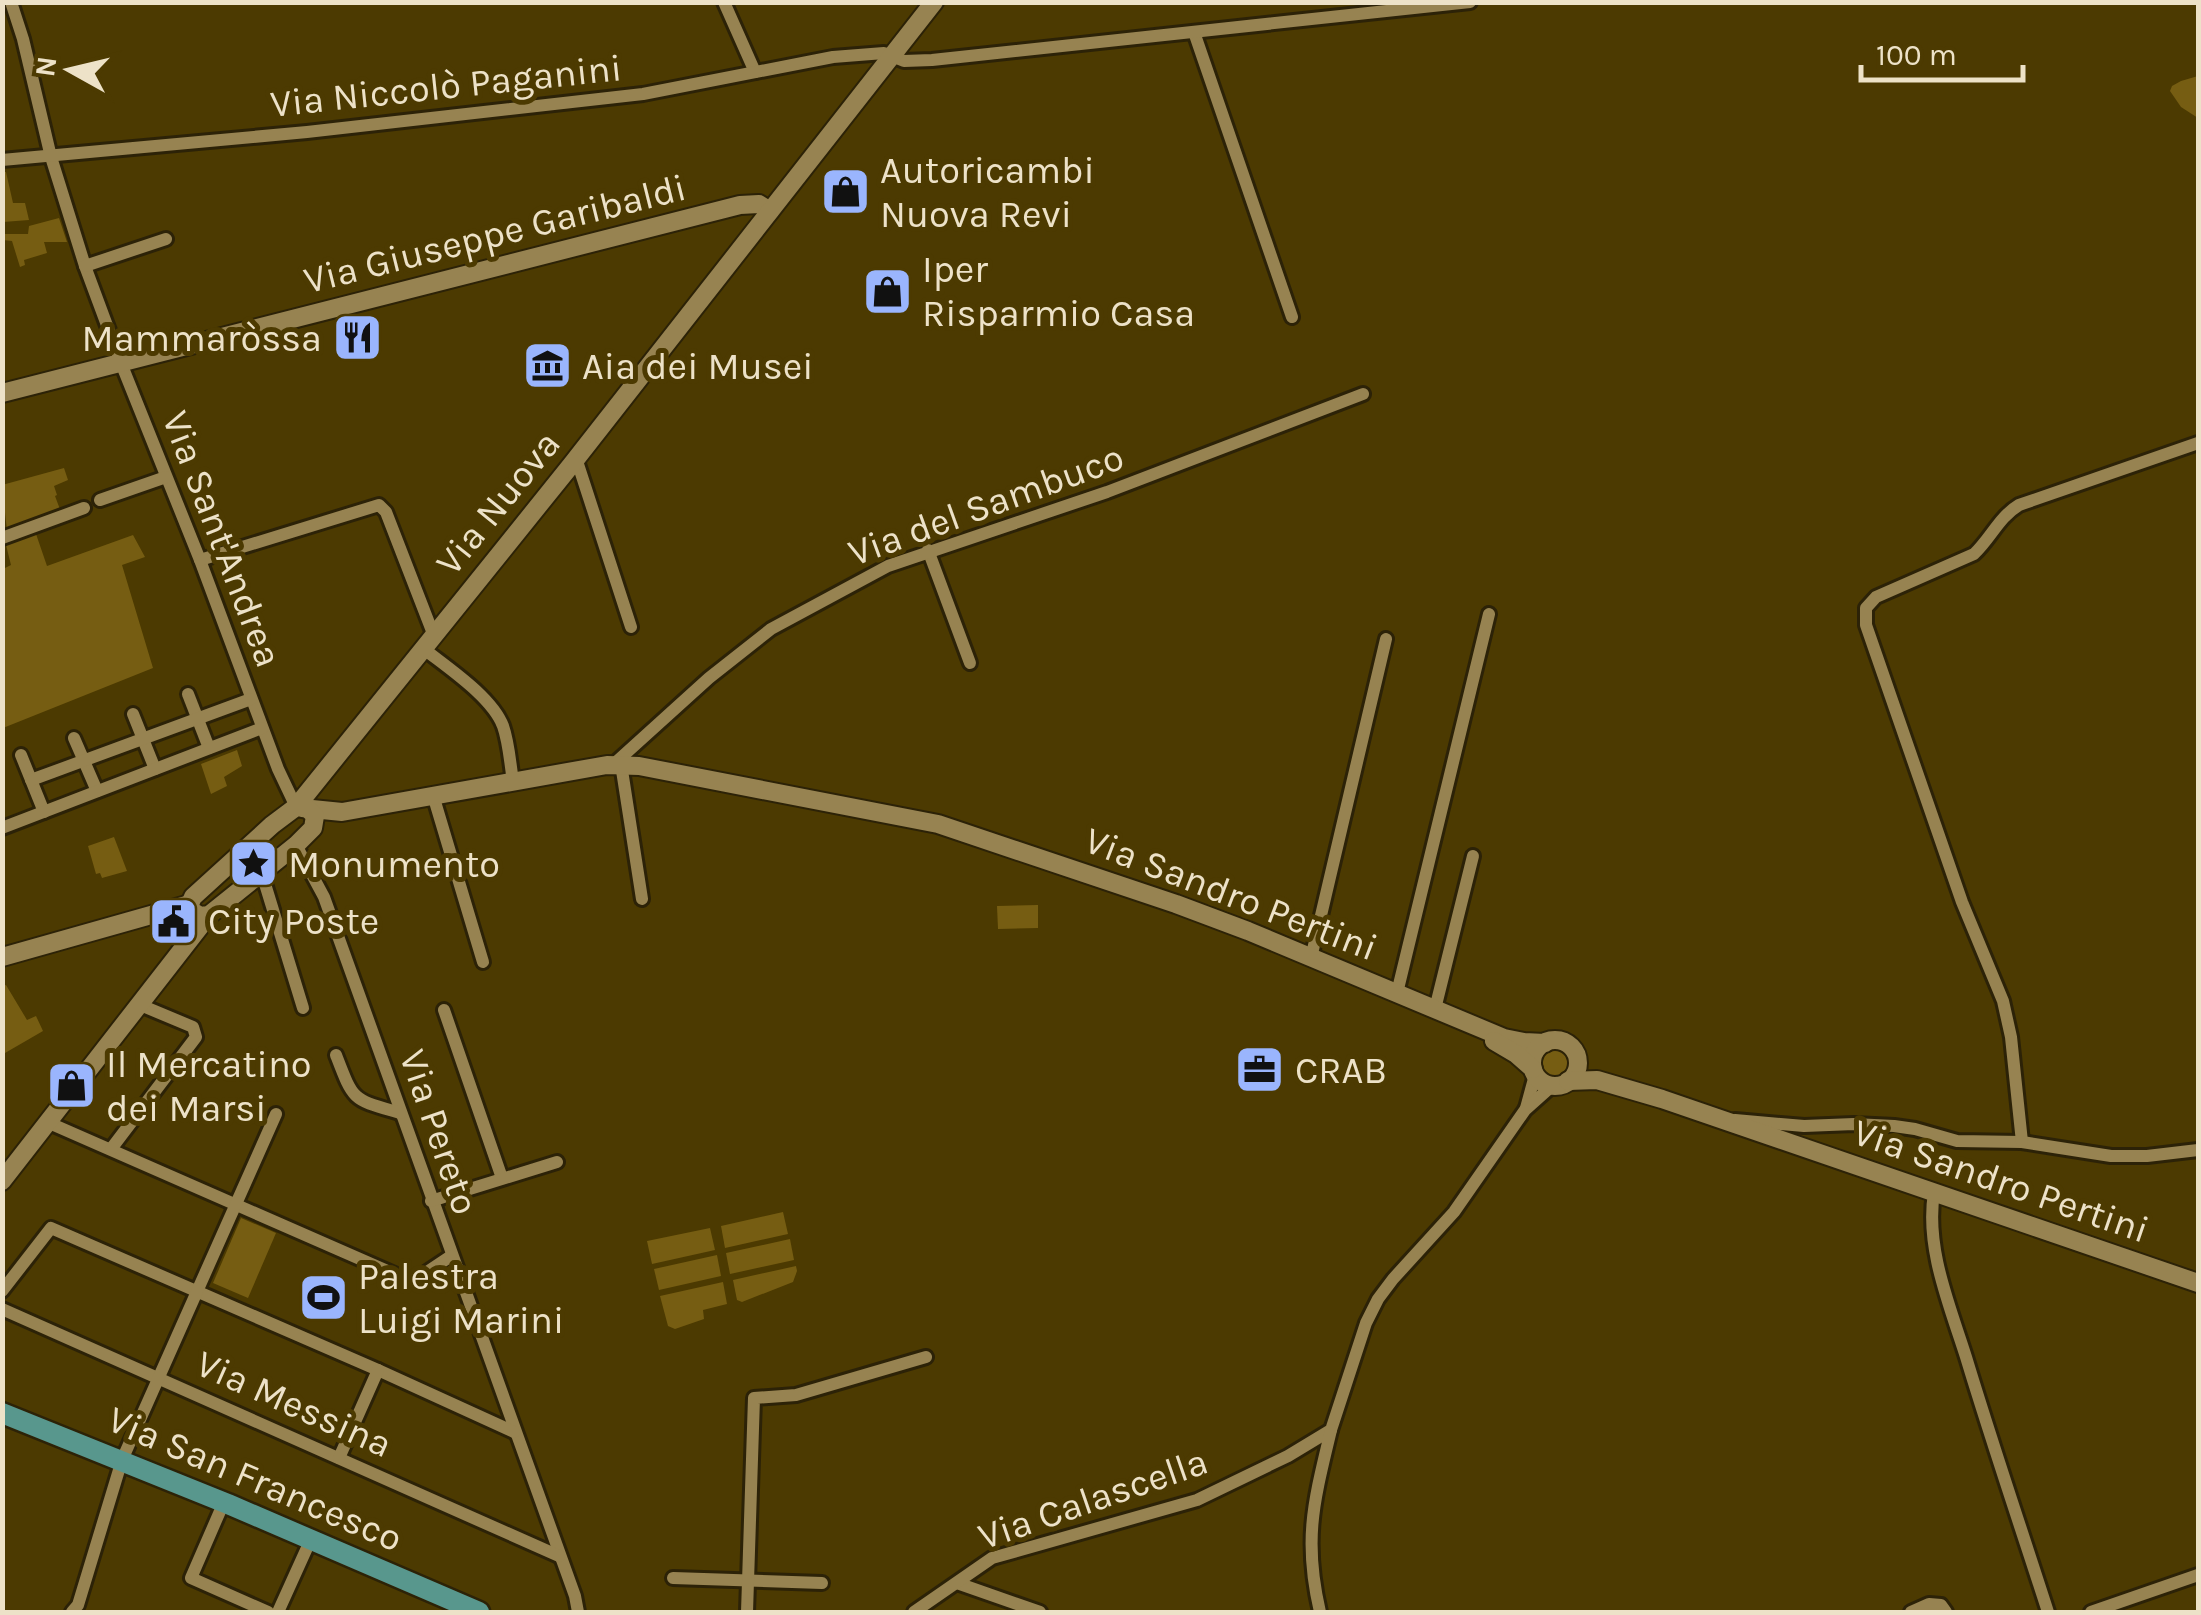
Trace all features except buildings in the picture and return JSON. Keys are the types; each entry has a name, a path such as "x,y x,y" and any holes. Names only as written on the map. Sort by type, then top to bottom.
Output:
{"main road":[{"name":"Via Nuova","path":"190,904 192,897 280,819 302,808 934,2"},
{"name":"Via Giuseppe Garibaldi","path":"2,393 740,205 758,204 770,211"},
{"name":"Via Sandro Pertini","path":"342,812 618,764 938,824 1229,924 1504,1038 1563,1042 1598,1077 1612,1084"},
{"path":"302,808 342,812"},
{"path":"302,808 315,819 303,838"},
{"path":"2,1182 209,915 303,838 342,812"},
{"name":"Via Sandro Pertini","path":"890,816 923,832 1173,914 1496,1042 1516,1054 1541,1081 1560,1084 1597,1080 1612,1084 2198,1283"},
{"path":"2,957 190,904 194,914 209,915"},
{"path":"1534,1072 1534,1054 1545,1042"},
{"path":"1560,1084 1576,1071 1577,1058"},
{"name":"Via San Francesco","path":"2,1413 311,1539 440,1605 478,1612"}],"street":[{"name":"Via Sant'Andrea","path":"11,2 51,157 85,266 281,777 302,808"},
{"path":"724,2 755,72"},
{"name":"Via Niccolò Paganini","path":"2,160 631,96 833,57 878,53 909,61 932,60 1470,2"},
{"path":"1194,32 1292,316"},
{"path":"85,266 166,238"},
{"name":"Via del Sambuco","path":"618,764 709,678 776,626 888,566 1116,488 1363,394"},
{"path":"2022,1142 2011,1037 2003,1001 1962,902 1866,625 1865,611 1876,597 1971,556 1984,545 2004,516 2019,505 2198,443"},
{"path":"576,458 631,627"},
{"path":"100,500 166,477"},
{"path":"200,560 381,506 429,642 497,714 506,738 513,781"},
{"path":"2,538 84,508"},
{"path":"928,550 970,664"},
{"path":"1398,993 1489,614"},
{"path":"1312,958 1386,639"},
{"path":"188,694 209,748"},
{"path":"31,780 252,699"},
{"path":"134,714 154,769"},
{"path":"2,828 262,728"},
{"path":"74,738 97,791"},
{"path":"21,755 44,812"},
{"path":"618,764 642,900"},
{"path":"433,795 483,962"},
{"name":"Via Pereto","path":"303,838 578,1612"},
{"path":"1436,1009 1472,856"},
{"path":"262,874 304,1008"},
{"path":"111,1149 196,1037 193,1027 138,1004"},
{"path":"444,1010 502,1178"},
{"path":"336,1055 356,1096 400,1113"},
{"path":"1525,1110 1534,1072"},
{"path":"1320,1612 1310,1536 1331,1430 1366,1323 1378,1299 1454,1212 1525,1110 1560,1084"},
{"path":"72,1612 78,1605 122,1460 276,1114"},
{"path":"1722,1119 1804,1126 1894,1126 1957,1141 2022,1142 2120,1156 2198,1150"},
{"path":"47,1122 408,1280 415,1280 451,1256"},
{"path":"432,1201 556,1162"},
{"path":"1934,1193 1933,1229 1942,1274 2048,1612"},
{"path":"2,1291 52,1228 514,1432"},
{"name":"Via Messina","path":"2,1309 559,1556"},
{"path":"748,1612 754,1398 796,1395 926,1357"},
{"path":"339,1458 378,1370"},
{"name":"Via Calascella","path":"914,1612 997,1556 1208,1496 1331,1430"},
{"path":"224,1502 192,1578 268,1612"},
{"path":"278,1612 311,1539"},
{"path":"2091,1612 2198,1575"},
{"path":"673,1578 822,1582"},
{"path":"957,1583 1040,1612"},
{"path":"1910,1612 1932,1603 1942,1605 1946,1612"}],"shaded area":[{"path":"2198,76 2198,118 2181,107 2170,91 2181,81"},
{"path":"3,172 13,203 25,203 29,220 3,222"},
{"path":"59,218 67,242 44,242 47,253 24,260 25,265 20,267 12,241 3,240 3,234 28,234 29,226"},
{"path":"64,468 68,480 54,486 61,512 7,531 2,485"},
{"path":"35,531 47,566 133,535 145,557 122,565 153,668 3,728 3,569 11,565 5,541"},
{"path":"237,750 242,766 224,777 227,786 211,794 201,764"},
{"path":"114,837 127,871 102,878 100,873 96,874 88,846"},
{"path":"1038,905 1038,928 998,929 997,906"},
{"path":"6,985 27,1020 36,1016 43,1031 5,1053 2,986"},
{"path":"1555,1046 1567,1051 1572,1063 1567,1075 1555,1080 1543,1075 1538,1063 1543,1051"},
{"path":"783,1212 788,1234 725,1248 721,1226"},
{"path":"241,1218 276,1233 248,1298 213,1283"},
{"path":"710,1228 715,1250 652,1264 647,1241"},
{"path":"790,1239 794,1260 730,1274 726,1253"},
{"path":"717,1255 721,1276 659,1290 654,1269"},
{"path":"796,1266 793,1282 742,1302 737,1300 733,1280"},
{"path":"723,1282 727,1304 703,1310 704,1319 675,1329 668,1326 660,1296"}],"place":[{"name":"Autoricambi Nuova Revi","path":"845,192"},
{"name":"Iper Risparmio Casa","path":"887,291"},
{"name":"Mammaròssa","path":"357,338"},
{"name":"Aia dei Musei","path":"547,366"},
{"name":"Monumento","path":"253,864"},
{"name":"City Poste","path":"173,921"},
{"name":"CRAB","path":"1260,1070"},
{"name":"Il Mercatino dei Marsi","path":"71,1086"},
{"name":"Palestra Luigi Marini","path":"323,1298"}]}
